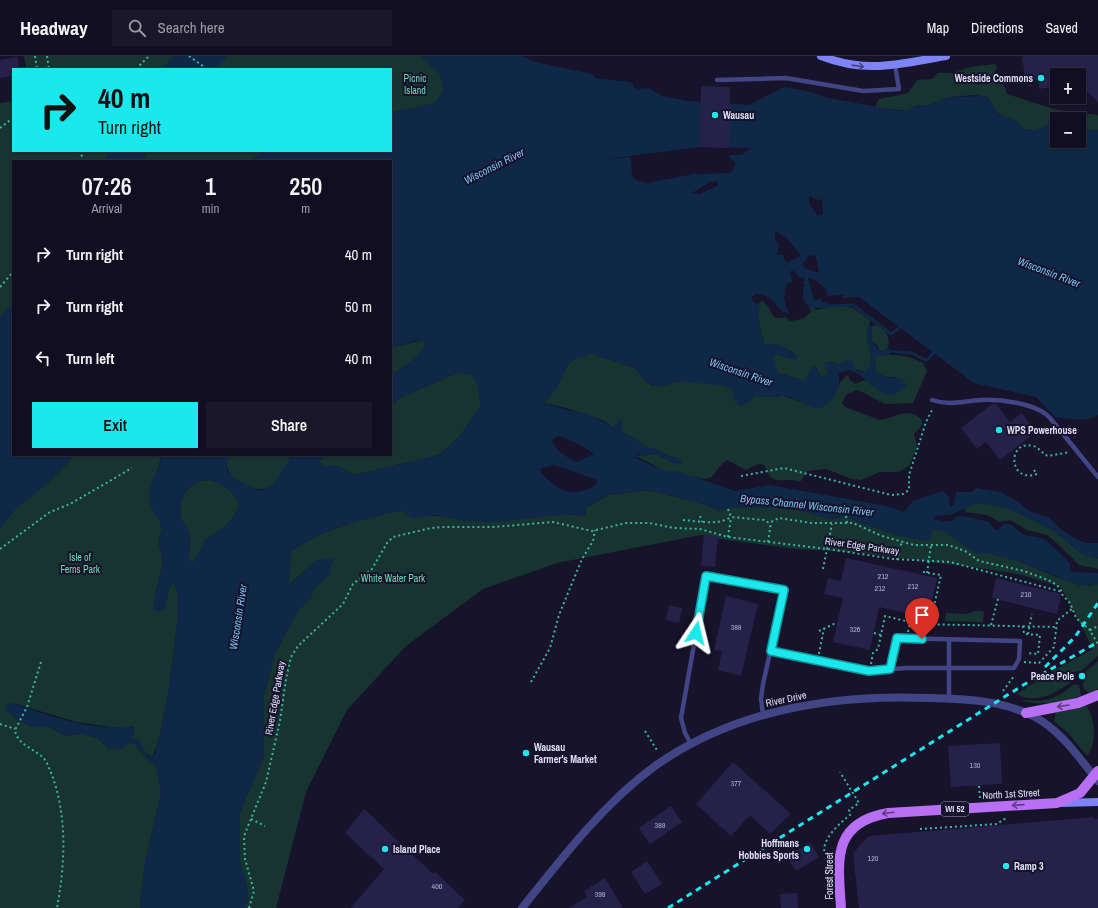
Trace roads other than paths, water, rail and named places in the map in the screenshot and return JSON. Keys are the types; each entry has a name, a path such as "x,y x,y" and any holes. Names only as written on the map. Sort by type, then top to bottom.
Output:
{"main road":[{"path":"1026,713 1078,703 1098,695"},
{"name":"WI 52","path":"1057,803 1077,795 1097,776"},
{"name":"North 1st Street","path":"856,825 871,817 888,813 1057,803"},
{"name":"Forest Street","path":"841,908 839,853 844,838 856,825"}],"street":[{"path":"821,56 840,63 868,67 895,65 946,56"},
{"name":"River Drive","path":"522,908 615,800 656,766 691,744 720,730 763,714 796,706 842,700 896,697 949,698 994,703 1026,713 1047,725 1061,736 1097,776"},
{"name":"North 1st Street","path":"1057,803 1098,802"}],"lane":[{"path":"717,80 786,78 848,89 880,91 899,89 895,65"},
{"path":"934,401 948,404 991,400 1035,408 1047,415 1098,477"},
{"path":"691,744 685,733 681,718 706,576 784,590 761,693 763,714"},
{"path":"771,651 869,671 890,669 1014,668 1019,659 1020,641 897,638 890,669"},
{"path":"949,640 949,698"}],"water":[{"path":"174,56 228,56 216,68 163,68"},
{"name":"Bypass Channel Wisconsin River","path":"421,56 522,56 535,62 592,74 595,78 630,82 633,84 633,87 639,89 649,88 662,96 687,101 749,105 784,87 807,91 828,98 906,111 916,105 926,106 949,97 983,96 989,99 999,115 1014,119 1024,129 1034,130 1050,125 1050,148 1086,148 1086,130 1098,130 1098,415 1088,419 1055,417 1036,397 974,383 859,297 843,298 843,295 827,296 827,290 816,280 808,278 814,301 821,298 823,303 827,302 827,307 810,307 803,298 803,288 805,287 802,281 805,281 804,277 800,278 794,271 790,271 792,281 787,284 784,293 786,293 784,297 786,308 790,314 781,310 771,299 767,297 756,294 751,297 753,301 760,305 758,317 764,344 780,345 797,356 797,359 791,359 776,354 773,355 778,373 805,381 813,365 817,366 818,374 823,376 828,373 824,364 825,362 839,364 848,360 852,361 857,371 865,372 870,367 871,361 867,336 867,330 870,324 872,328 872,342 881,352 885,351 888,347 891,352 888,356 875,356 876,372 885,377 904,379 906,387 898,393 886,395 860,375 847,370 839,373 839,383 836,393 832,400 821,408 814,408 785,395 774,397 755,396 749,402 741,406 735,402 732,389 725,386 678,381 667,385 656,386 645,382 635,368 590,353 585,356 578,357 569,363 556,389 544,403 567,410 588,414 613,427 622,418 622,432 646,447 655,449 668,456 678,458 682,463 673,463 656,454 637,455 636,458 665,471 678,471 735,491 769,485 887,506 904,512 913,501 943,491 949,497 950,506 954,503 956,492 972,492 976,488 1000,492 1017,501 1029,511 1050,518 1060,529 1078,540 1086,543 1098,543 1098,559 1082,554 1053,530 1007,508 977,503 950,515 936,516 933,519 950,521 958,516 963,516 989,522 995,530 998,530 1004,524 1010,524 1024,535 1042,538 1047,541 1070,563 1070,570 1072,572 1098,573 1098,584 1080,586 1019,561 992,554 978,554 950,536 948,532 933,529 929,541 900,536 858,522 846,516 831,519 798,510 777,508 733,508 720,511 704,504 649,490 609,495 586,508 585,516 567,514 498,522 462,521 435,515 412,518 402,510 357,521 318,535 291,551 289,586 317,560 334,558 329,575 315,588 310,599 299,609 275,653 264,695 264,756 240,812 240,862 248,890 248,901 244,908 140,908 145,862 161,792 156,765 145,758 139,748 132,742 120,749 112,750 97,738 81,734 66,736 50,727 33,727 16,719 6,710 5,704 13,703 86,725 101,727 130,726 135,729 131,738 138,740 148,756 151,757 155,754 168,694 176,639 177,614 177,595 174,583 169,588 164,610 158,612 153,609 163,561 158,541 162,529 149,502 149,492 161,460 161,456 230,456 226,466 228,472 233,477 255,489 264,490 274,484 291,456 324,456 319,462 325,467 338,466 354,475 439,455 459,437 481,406 478,386 473,375 459,372 400,398 392,405 392,373 415,358 426,344 423,340 392,348 392,160 251,160 263,152 392,152 392,112 424,106 436,102 444,89 440,74","holes":["700,147 752,148 741,155 730,155 730,158 736,163 731,173 694,174 647,183 638,181 632,176 631,157 606,159","712,181 718,182 717,186 700,194 692,193","810,196 814,199 822,200 823,214 817,216 809,202","775,231 786,237 801,256 786,263 783,255 777,255 779,245 775,238","814,255 816,257 819,273 804,268 803,263 808,256","560,436 581,445 594,454 577,462 559,451 554,445 552,441 554,438","555,465 597,480 596,485 580,492 566,491 554,484 541,473 540,468","204,480 221,484 227,488 236,497 239,508 228,524 205,540 193,563 191,563 189,556 190,535 181,519 180,506 184,495 192,485"]},
{"path":"109,152 147,152 143,160 105,160"},
{"path":"12,305 12,456 74,456 48,483 15,509 0,528 0,317"}],"waterway":[{"name":"Wisconsin River","path":"825,306 853,305 891,334 902,326"},
{"name":"Wisconsin River","path":"887,351 912,353 925,360 928,359 935,351"}],"railway":[{"path":"1045,667 1075,637 1098,603"},
{"path":"668,908 1025,684 1098,642"}],"place":[{"name":"Westside Commons","path":"1041,78"},
{"name":"Wausau","path":"715,115"},
{"name":"WPS Powerhouse","path":"999,430"},
{"name":"Peace Pole","path":"1082,676"},
{"name":"Wausau Farmer's Market","path":"526,753"},
{"name":"Island Place","path":"385,849"},
{"name":"Hoffmans Hobbies Sports","path":"807,849"},
{"name":"Ramp 3","path":"1006,866"}],"park label":[{"name":"Picnic Island","path":"415,84"},
{"name":"Isle of Ferns Park","path":"80,562"},
{"name":"White Water Park","path":"393,578"}]}
